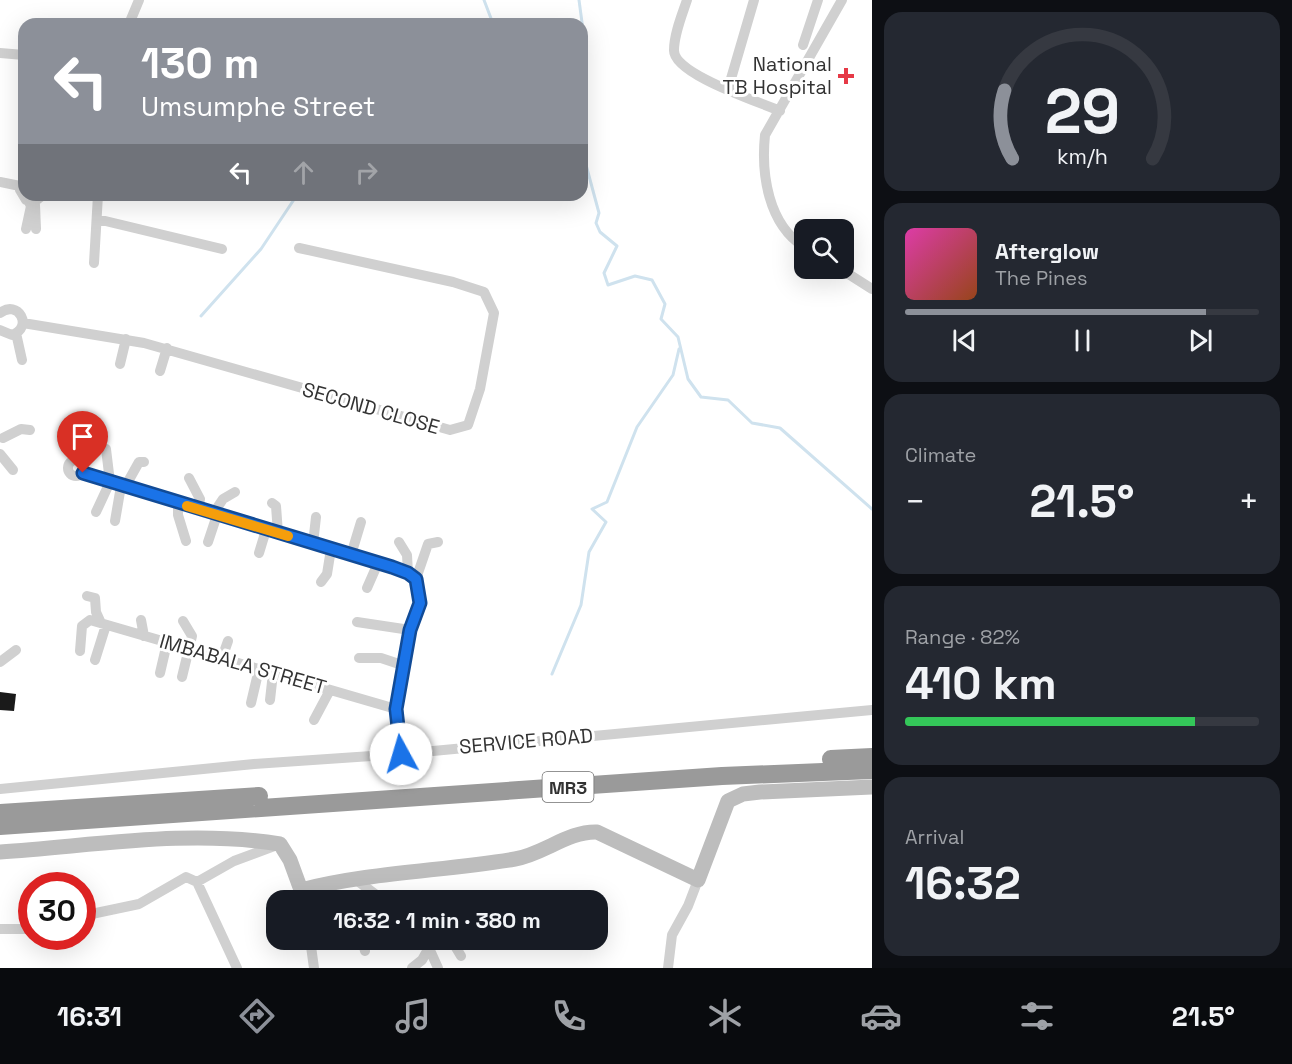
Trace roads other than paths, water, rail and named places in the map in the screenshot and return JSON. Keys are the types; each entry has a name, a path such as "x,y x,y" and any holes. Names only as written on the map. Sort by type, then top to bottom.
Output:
{"highway":[{"name":"MR3","path":"0,813 666,768 872,757"},
{"name":"MR3","path":"0,826 675,779 872,770"}],"street":[{"path":"132,18 139,0"},
{"path":"687,0 674,52 678,62 697,76 780,111"},
{"path":"728,89 754,0"},
{"path":"803,45 818,0"},
{"path":"794,241 778,222 762,159 765,135 842,0"},
{"path":"0,53 18,54"},
{"path":"0,182 18,184"},
{"path":"31,229 35,201"},
{"path":"94,263 98,201"},
{"path":"97,219 222,249"},
{"name":"SECOND CLOSE","path":"23,324 126,339 167,348 450,430 468,425 480,389 494,313 484,292 453,282 298,248"},
{"path":"854,278 872,289"},
{"path":"0,313 8,309 16,310 22,316 23,324 5,335 22,360"},
{"path":"120,364 126,339"},
{"path":"160,371 167,348"},
{"path":"1,440 21,429 30,430"},
{"path":"106,449 119,485 115,521"},
{"path":"0,454 13,470"},
{"path":"96,512 139,462 144,462"},
{"path":"83,473 178,504 378,563 412,576"},
{"path":"189,478 200,500 198,510"},
{"path":"208,542 215,514 223,499 235,492"},
{"path":"273,503 276,506 278,533"},
{"path":"178,504 178,515 186,541"},
{"path":"313,544 316,517"},
{"path":"351,555 361,522"},
{"path":"259,553 266,530"},
{"path":"399,542 407,555 420,603 410,630 396,709 401,754"},
{"path":"412,576 428,544 438,542"},
{"path":"321,582 327,574 332,549"},
{"path":"367,588 378,563"},
{"path":"87,596 95,597 99,623 95,660"},
{"path":"141,620 144,636"},
{"path":"182,677 192,636 183,621"},
{"path":"357,622 410,630"},
{"path":"80,651 82,626 99,623"},
{"name":"IMBABALA STREET","path":"99,623 396,709"},
{"path":"222,658 228,640"},
{"path":"160,673 167,643"},
{"path":"0,662 16,650"},
{"path":"358,658 381,658 399,664 404,660"},
{"path":"251,703 259,669"},
{"path":"270,700 273,673"},
{"path":"314,720 330,690"},
{"name":"SERVICE ROAD","path":"0,789 254,764 401,754 872,710"},
{"path":"668,968 672,935 688,906 728,801 743,794 760,792 872,788"},
{"path":"319,890 355,879 518,859 583,832 597,832 615,839 698,880"},
{"path":"0,852 139,840 247,839 280,844 290,860 300,890"},
{"path":"197,882 234,861 280,844"},
{"path":"96,913 140,904 186,877 197,882 237,968"},
{"path":"355,879 364,890"},
{"path":"0,929 18,929"},
{"path":"312,950 314,968"},
{"path":"412,968 422,960 428,950"},
{"path":"434,950 438,968"}],"waterway":[{"path":"484,0 491,18"},
{"path":"579,0 581,18"},
{"path":"588,172 599,213 596,223 600,232 617,246 604,273 608,285 635,276 652,280 665,304 661,319 678,337 688,379 701,397 728,400 752,423 780,428 872,509"},
{"path":"201,316 261,249 293,201"},
{"path":"552,674 581,605 589,552 606,522 592,509 607,502 637,427 673,375 679,349"}],"place":[{"name":"National TB Hospital","path":"846,76"}]}
